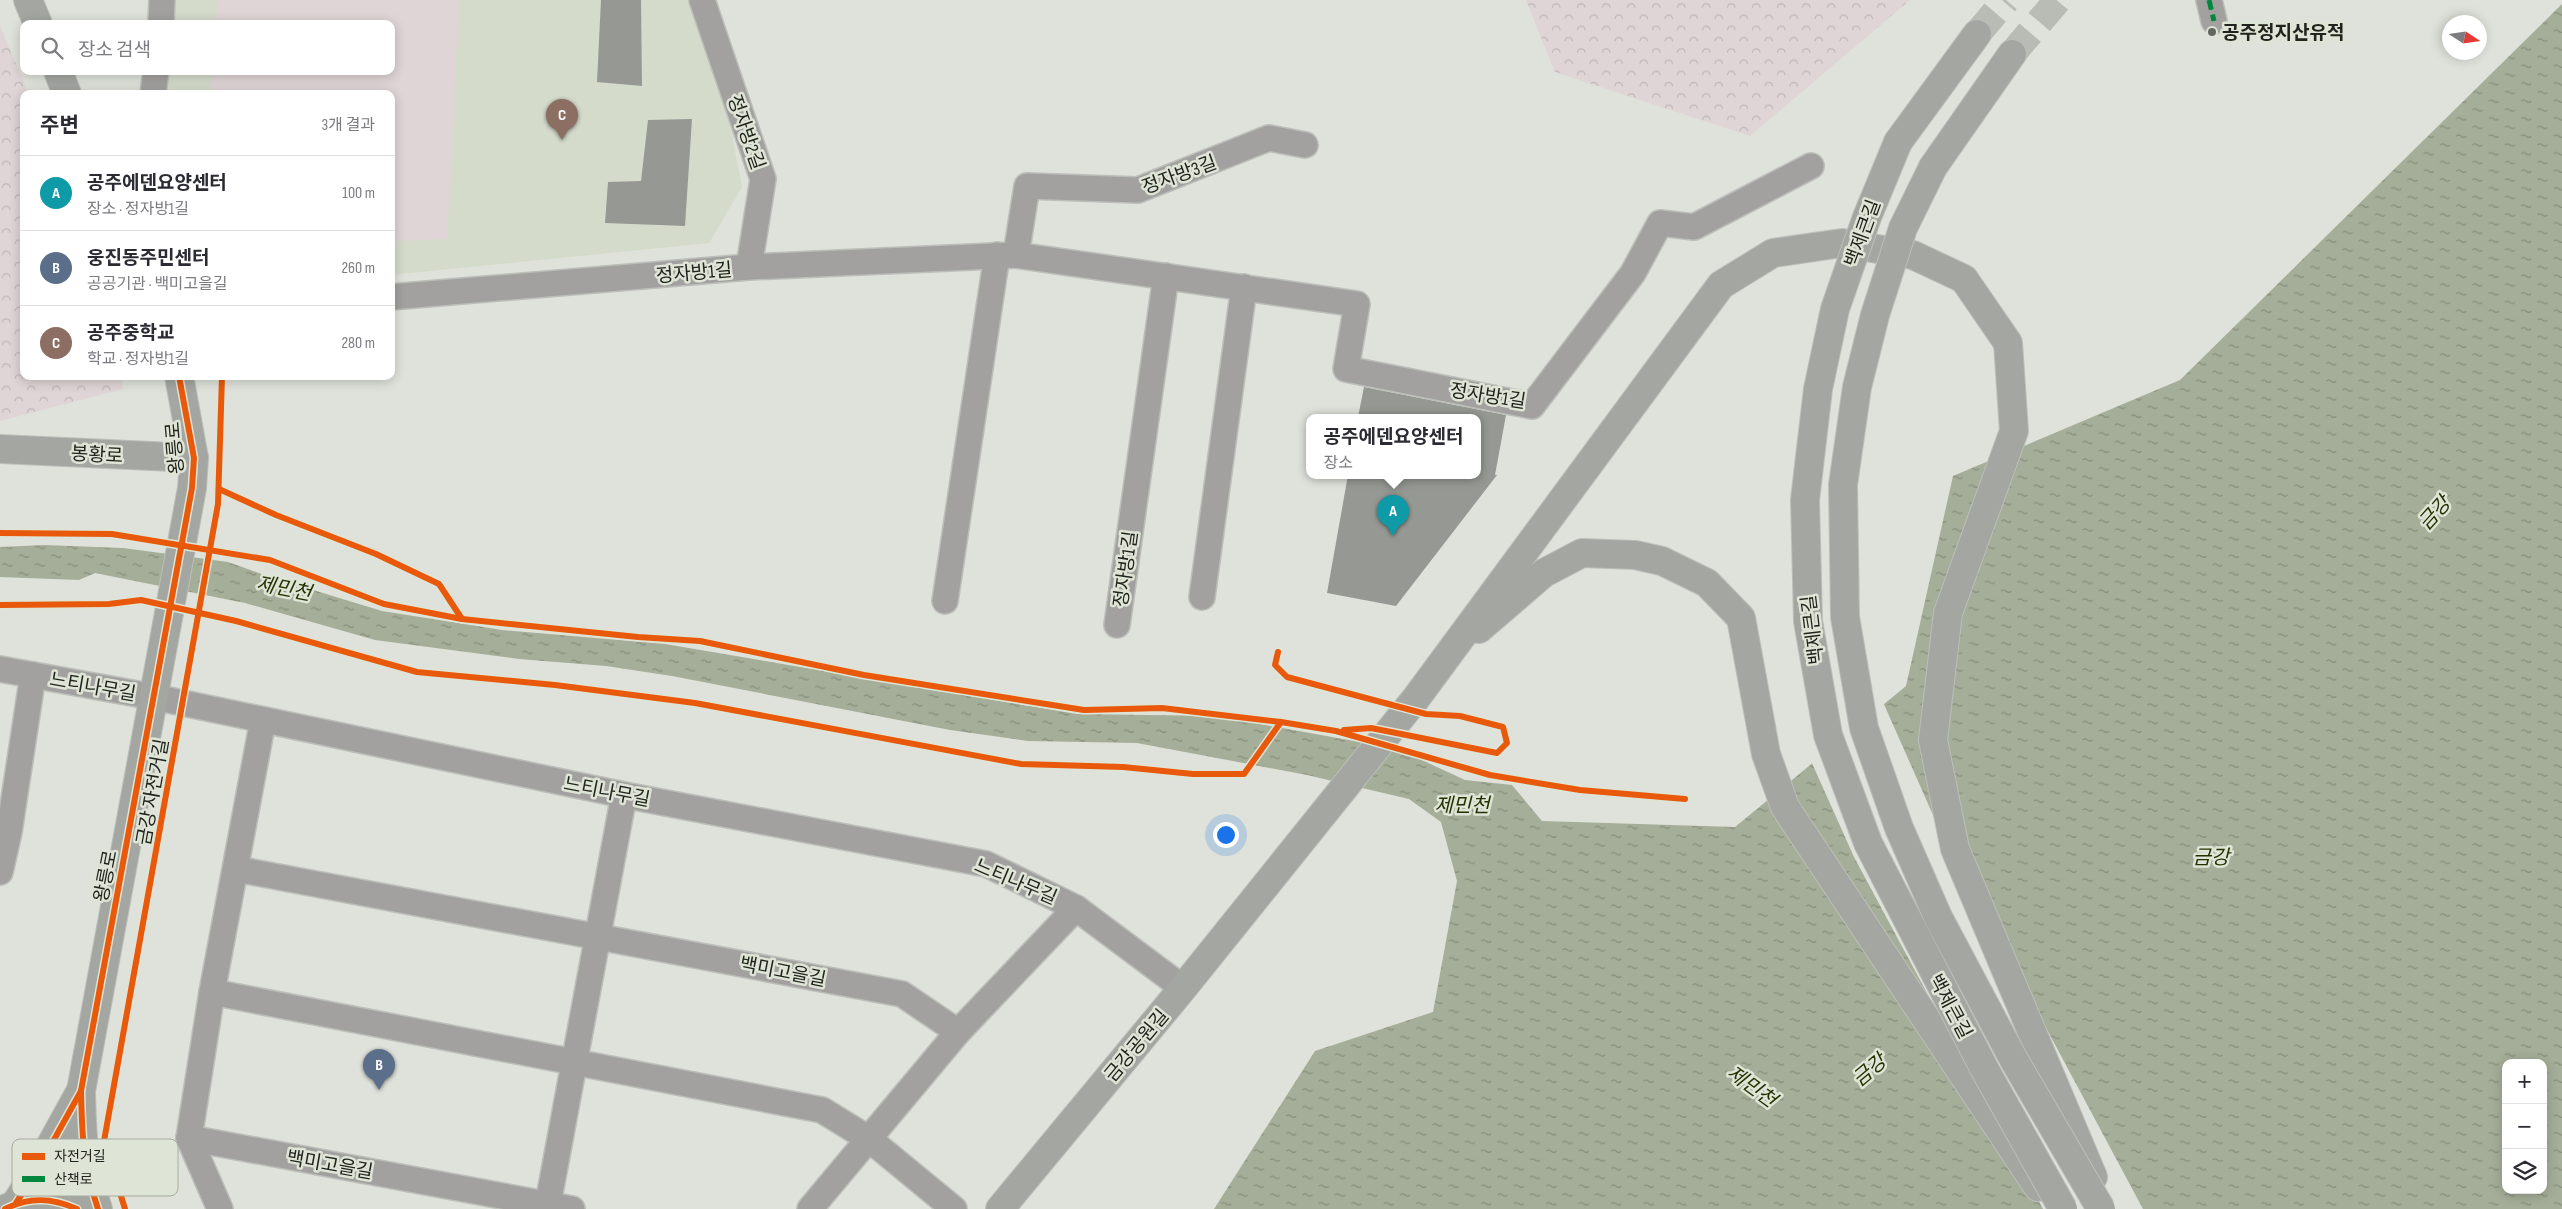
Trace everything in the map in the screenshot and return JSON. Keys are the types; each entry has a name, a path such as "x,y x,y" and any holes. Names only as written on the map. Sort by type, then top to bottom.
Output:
{"main road":[{"path":"28,0 36,20"},
{"name":"백제큰길","path":"1977,34 1898,142 1866,217 1835,309 1818,389 1805,500 1808,621 1828,735 1868,843 1985,1070 2063,1209"},
{"name":"백제큰길","path":"2012,54 1933,167 1903,228 1874,315 1857,387 1843,485 1845,617 1864,728 1903,837 1938,917 1992,1018 2102,1209"},
{"path":"60,75 65,90"},
{"path":"1443,660 1721,285 1773,253 1842,243 1913,255 1964,279 2008,343 2014,431 1948,613 1933,740 1955,849 2089,1168 2109,1209"},
{"name":"왕릉로","path":"81,1091 192,488 194,458 180,380"},
{"name":"봉황로","path":"0,449 194,458"},
{"path":"1443,660 1544,573 1582,553 1635,555 1662,561 1707,583 1741,618 1766,754 1784,807 2053,1209"},
{"name":"금강공원길","path":"1000,1209 1183,988 1417,696 1443,660"},
{"path":"54,1139 81,1091"},
{"path":"81,1091 83,1139"},
{"path":"94,1196 98,1209"},
{"path":"11,1206 45,1200 60,1201 77,1209"}],"street":[{"name":"정자방2길","path":"702,0 763,179 749,267"},
{"path":"154,90 155,75"},
{"name":"정자방3길","path":"1006,255 1027,186 1138,190 1269,138 1305,145"},
{"name":"정자방1길","path":"395,297 749,267 1006,255 1356,304 1346,369 1532,406 1632,273 1660,223 1694,228 1811,166"},
{"path":"945,601 1006,255"},
{"name":"정자방1길","path":"1117,626 1166,276"},
{"path":"1202,597 1244,287"},
{"name":"느티나무길","path":"0,669 154,697 624,795 986,864 1076,908 1183,988"},
{"path":"0,872 4,831 33,675"},
{"path":"220,1209 189,1138 212,992 263,720"},
{"path":"547,1207 576,1062 624,795"},
{"name":"백미고을길","path":"236,869 902,994 958,1032"},
{"path":"810,1209 958,1032 1076,908"},
{"path":"212,992 822,1110 869,1139 954,1209"},
{"name":"백미고을길","path":"189,1138 547,1207 572,1209"}],"shaded area":[{"path":"174,0 706,0 742,187 709,243 395,275 395,90 168,90 169,75 395,75 395,20 173,20"}],"green space":[{"path":"218,0 459,0 447,239 395,241 395,90 211,90 213,75 395,75 395,20 216,20"},
{"path":"1526,0 1910,0 1750,136 1555,72"},
{"path":"0,26 27,90 20,90 20,380 122,380 123,389 0,421"}],"water":[{"name":"금강","path":"2562,4 2562,1209 1214,1209 1315,1051 1433,1012 1457,881 1441,822 1409,799 1307,775 1137,743 1028,741 950,730 672,676 606,666 519,659 375,640 245,603 95,573 79,580 0,577 0,547 44,545 123,548 228,562 267,576 382,611 502,630 665,644 1077,714 1216,716 1398,749 1465,780 1512,785 1542,821 1735,827 1906,686 1953,476 2180,380"}],"pier":[{"path":"1883,702 1937,824 2143,1209 2043,1209 1854,857 1811,761"}],"building":[{"path":"601,0 641,0 642,86 597,82"},
{"path":"692,119 685,226 605,223 608,182 641,181 648,120"},
{"path":"1364,387 1506,415 1495,475 1497,475 1396,606 1327,593 1347,479 1481,479 1481,414 1359,414"}],"tunnel":[{"path":"1977,34 2006,0"},
{"path":"2012,54 2058,0"}],"marked path":[{"path":"2209,0 2214,21"}],"cycle path":[{"name":"금강 자전거길","path":"83,1139 81,1091 192,488 194,458 180,380"},
{"name":"금강 자전거길","path":"104,1139 218,504 222,380"},
{"path":"219,489 276,515 376,554 439,584 462,619 638,637 700,641 864,675 1084,710 1162,708 1281,722 1336,731 1490,775 1580,790 1685,799"},
{"path":"0,533 112,534 270,560 384,604 462,619"},
{"path":"0,605 109,604 141,600 236,621 417,672 555,685 695,703 1021,764 1123,767 1193,774 1244,774 1281,722"},
{"path":"1278,652 1275,665 1287,677 1426,714 1460,716 1503,727 1507,743 1497,753 1371,728 1344,730"},
{"path":"54,1139 81,1091"},
{"path":"16,1203 21,1196"},
{"name":"금강 자전거길","path":"94,1196 98,1209"},
{"name":"금강 자전거길","path":"121,1196 125,1209"},
{"path":"5,1209 32,1200 50,1201 77,1209"}],"place":[{"name":"공주정지산유적","path":"2212,32"},
{"name":"공주중학교","path":"562,140"},
{"name":"공주에덴요양센터","path":"1393,536"},
{"name":"웅진동주민센터","path":"379,1090"}],"water label":[{"name":"제민천","path":"284,588"},
{"name":"제민천","path":"1462,805"},
{"name":"제민천","path":"1752,1086"}]}
